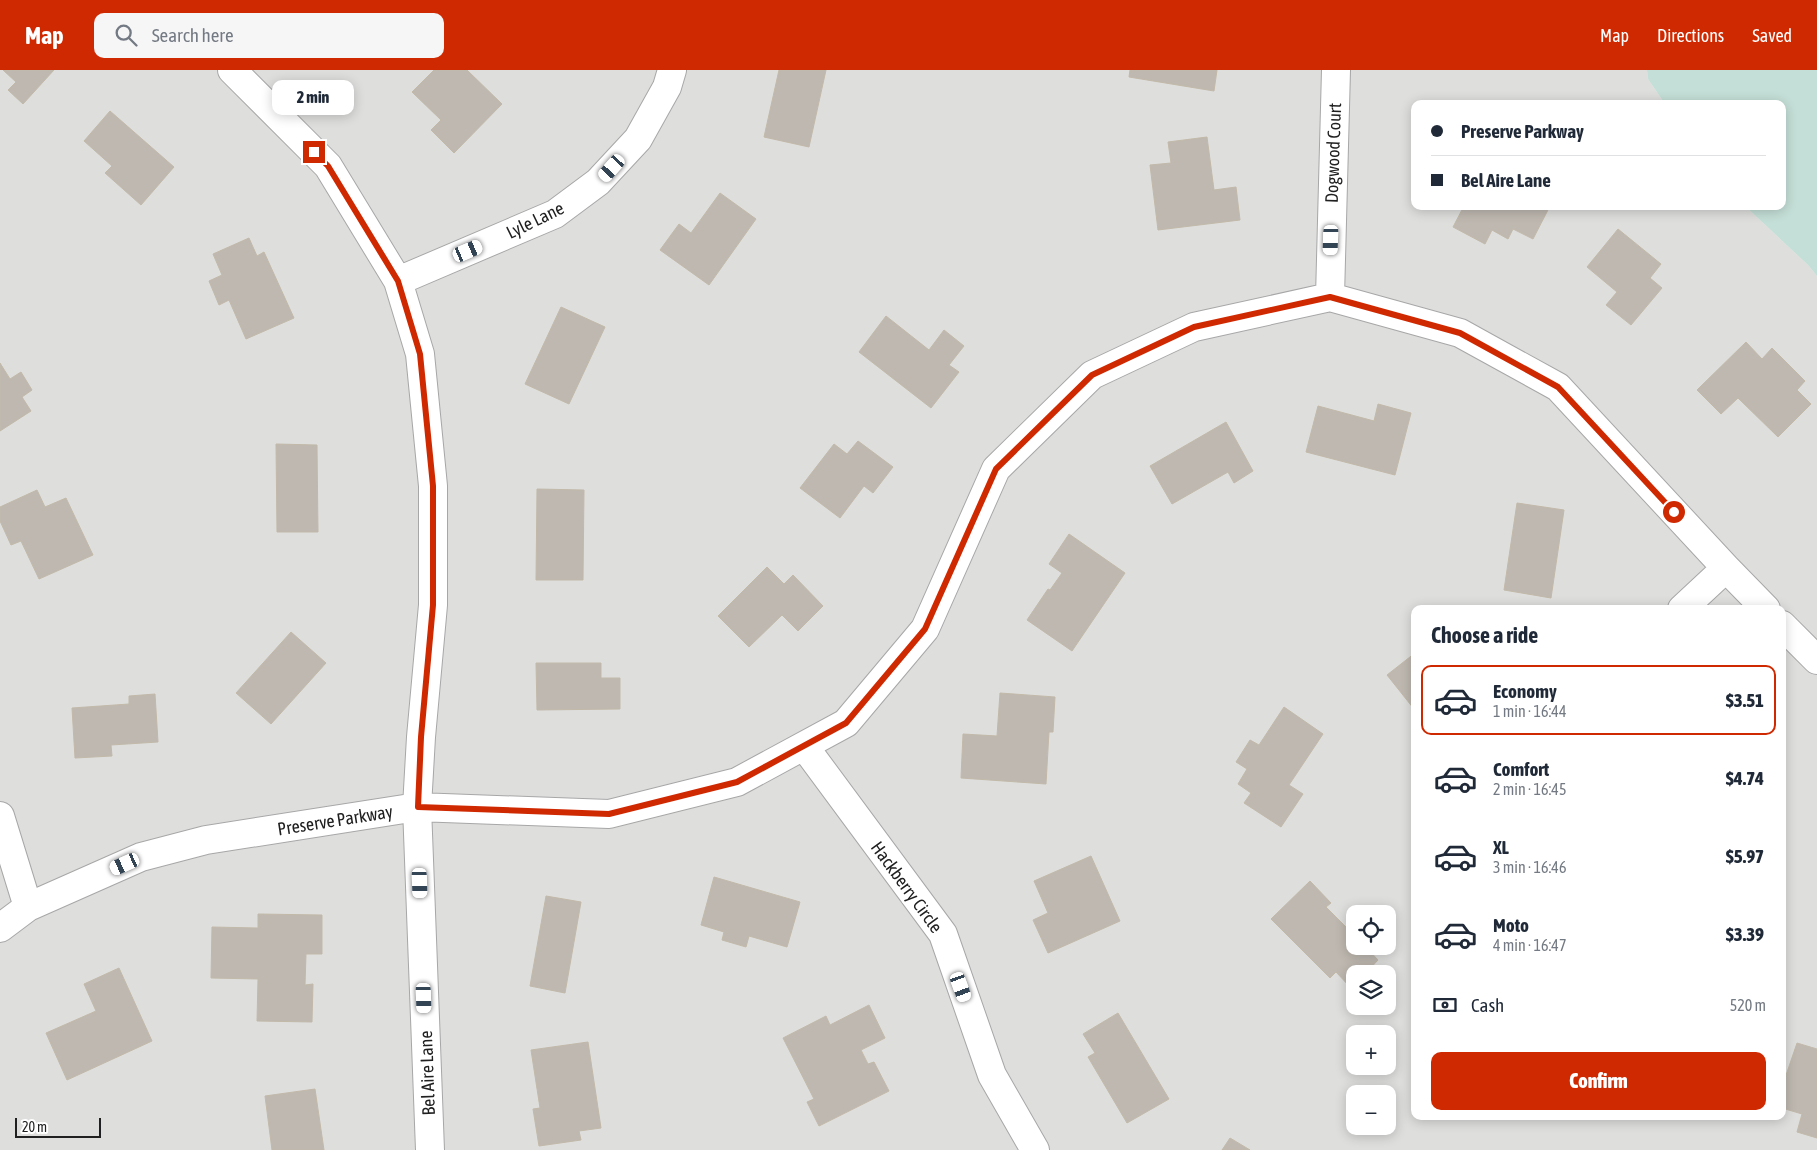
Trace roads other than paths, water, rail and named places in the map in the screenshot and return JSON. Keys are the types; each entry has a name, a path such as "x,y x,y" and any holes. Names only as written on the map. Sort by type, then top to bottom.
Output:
{"street":[{"name":"Bel Aire Lane","path":"232,70 328,166 398,281 420,354 433,486 433,605 421,737 418,807 430,1150"},
{"name":"Lyle Lane","path":"398,281 555,214 598,182 638,139 667,87 672,70"},
{"name":"Dogwood Court","path":"1330,297 1336,70"},
{"name":"Preserve Parkway","path":"0,928 28,907 141,857 197,842 418,807 609,814 737,782 846,723 925,629 996,469 1092,375 1194,327 1330,297 1460,333 1558,387 1762,605"},
{"path":"1686,605 1726,568"},
{"path":"1786,629 1817,660"},
{"name":"Hackberry Circle","path":"804,746 942,934 992,1075 1035,1150"},
{"path":"0,816 28,907"}]}
